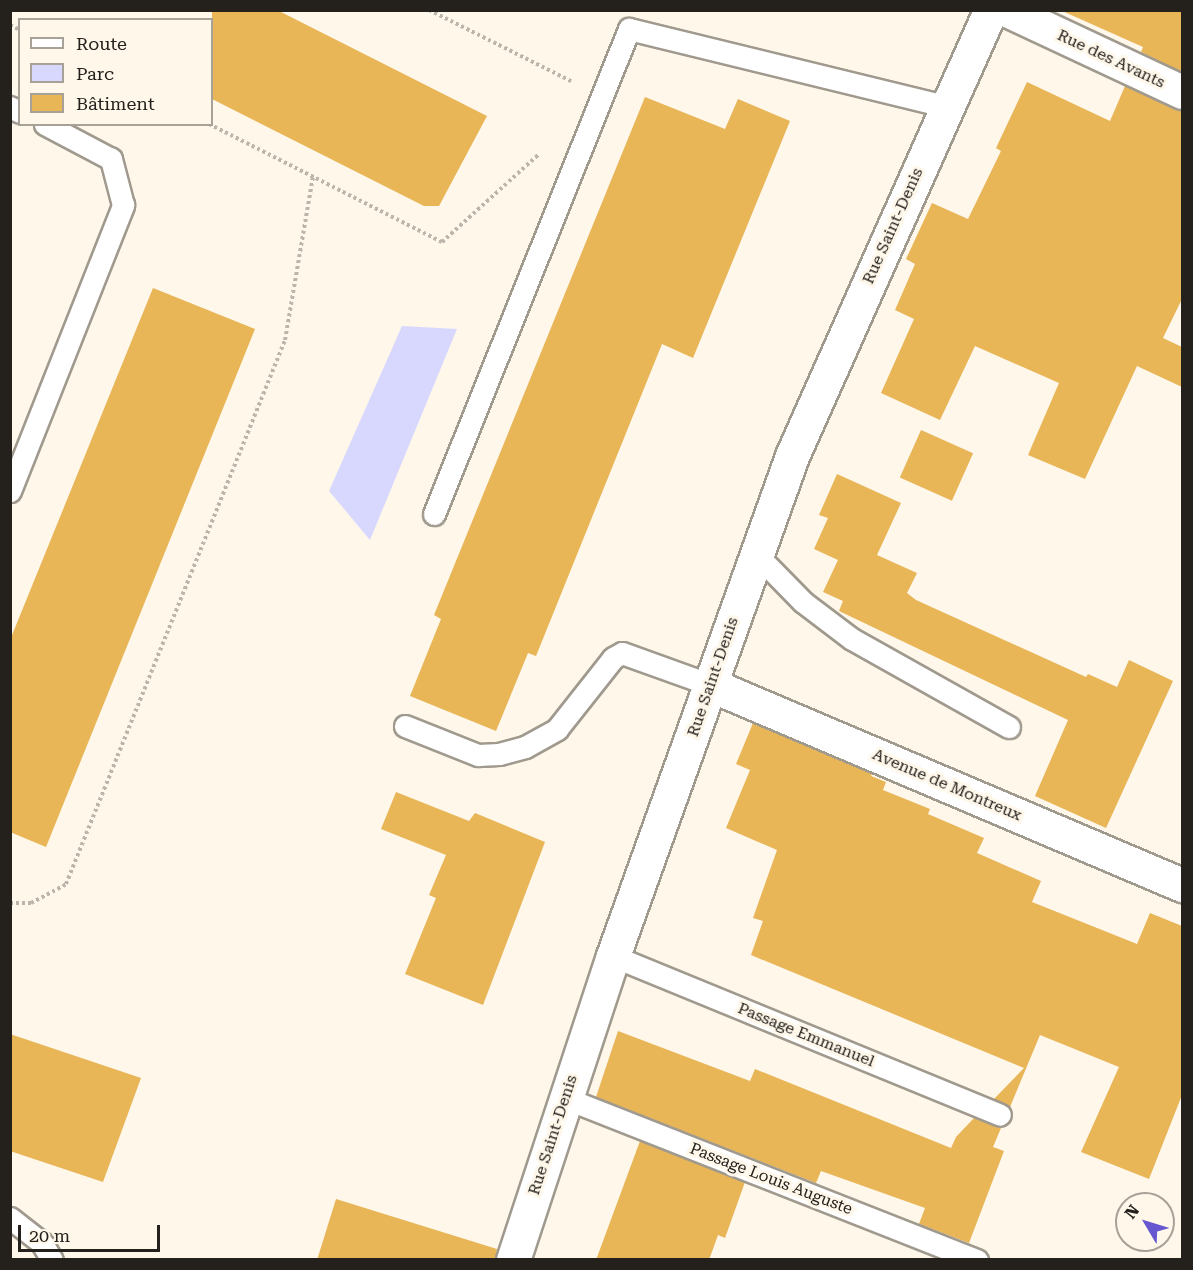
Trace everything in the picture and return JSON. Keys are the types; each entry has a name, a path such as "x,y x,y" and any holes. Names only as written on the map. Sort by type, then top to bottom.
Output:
{"street":[{"name":"Rue Saint-Denis","path":"513,1260 612,956 792,456 946,106 991,10"},
{"name":"Rue des Avants","path":"1007,10 1182,92"},
{"name":"Avenue de Montreux","path":"711,685 1182,885"}],"lane":[{"path":"434,514 602,97 625,20 946,106"},
{"path":"10,491 123,205 111,159 49,126"},
{"path":"756,554 803,602 852,639 1009,727"},
{"path":"405,726 478,755 499,754 525,747 557,729 613,658 621,653 711,685"},
{"name":"Passage Emmanuel","path":"612,956 1000,1115"},
{"name":"Passage Louis Auguste","path":"565,1098 978,1260"},
{"path":"10,1218 42,1243 52,1260"}],"path":[{"path":"429,10 602,97"},
{"path":"213,126 442,242 540,153"},
{"path":"10,903 31,903 66,884 285,340 313,177"}],"green space":[{"path":"402,326 457,329 370,540 329,491"}],"building":[{"path":"212,10 277,10 487,116 439,206 424,206 213,100"},
{"path":"1060,10 1182,10 1182,72 1141,52 1143,47"},
{"path":"1027,82 1110,121 1125,86 1182,111 1182,299 1163,338 1182,347 1182,387 1137,366 1085,479 1028,455 1059,383 975,346 940,420 881,393 914,319 895,310 915,264 906,259 932,203 968,219 1001,151 996,148"},
{"path":"645,97 725,129 738,99 790,121 693,358 662,344 536,656 528,653 496,731 410,696 441,619 434,615"},
{"path":"153,288 255,329 46,847 10,832 10,640"},
{"path":"921,430 973,453 952,501 900,478"},
{"path":"837,474 901,503 877,555 917,573 907,593 916,600 1086,677 1088,674 1117,687 1129,660 1173,681 1106,828 1035,796 1068,720 839,611 843,601 823,592 838,560 814,549 828,518 819,515"},
{"path":"753,723 872,774 871,776 886,782 883,790 930,809 928,814 984,838 977,853 1041,881 1032,902 1137,944 1150,913 1182,926 1182,1095 1149,1179 1081,1152 1119,1067 1040,1035 1010,1107 994,1099 1024,1068 751,955 763,921 753,918 777,850 726,828 750,770 736,764"},
{"path":"396,792 469,821 475,813 545,842 483,1005 405,974 436,898 429,895 446,855 381,829"},
{"path":"618,1031 750,1081 755,1069 951,1148 956,1137 974,1118 1001,1128 993,1147 1004,1151 969,1243 919,1224 925,1208 821,1171 816,1183 596,1097"},
{"path":"10,1034 141,1078 103,1182 10,1151"},
{"path":"640,1141 745,1182 725,1238 718,1235 709,1260 596,1260"},
{"path":"336,1199 497,1249 495,1260 317,1260"}]}
